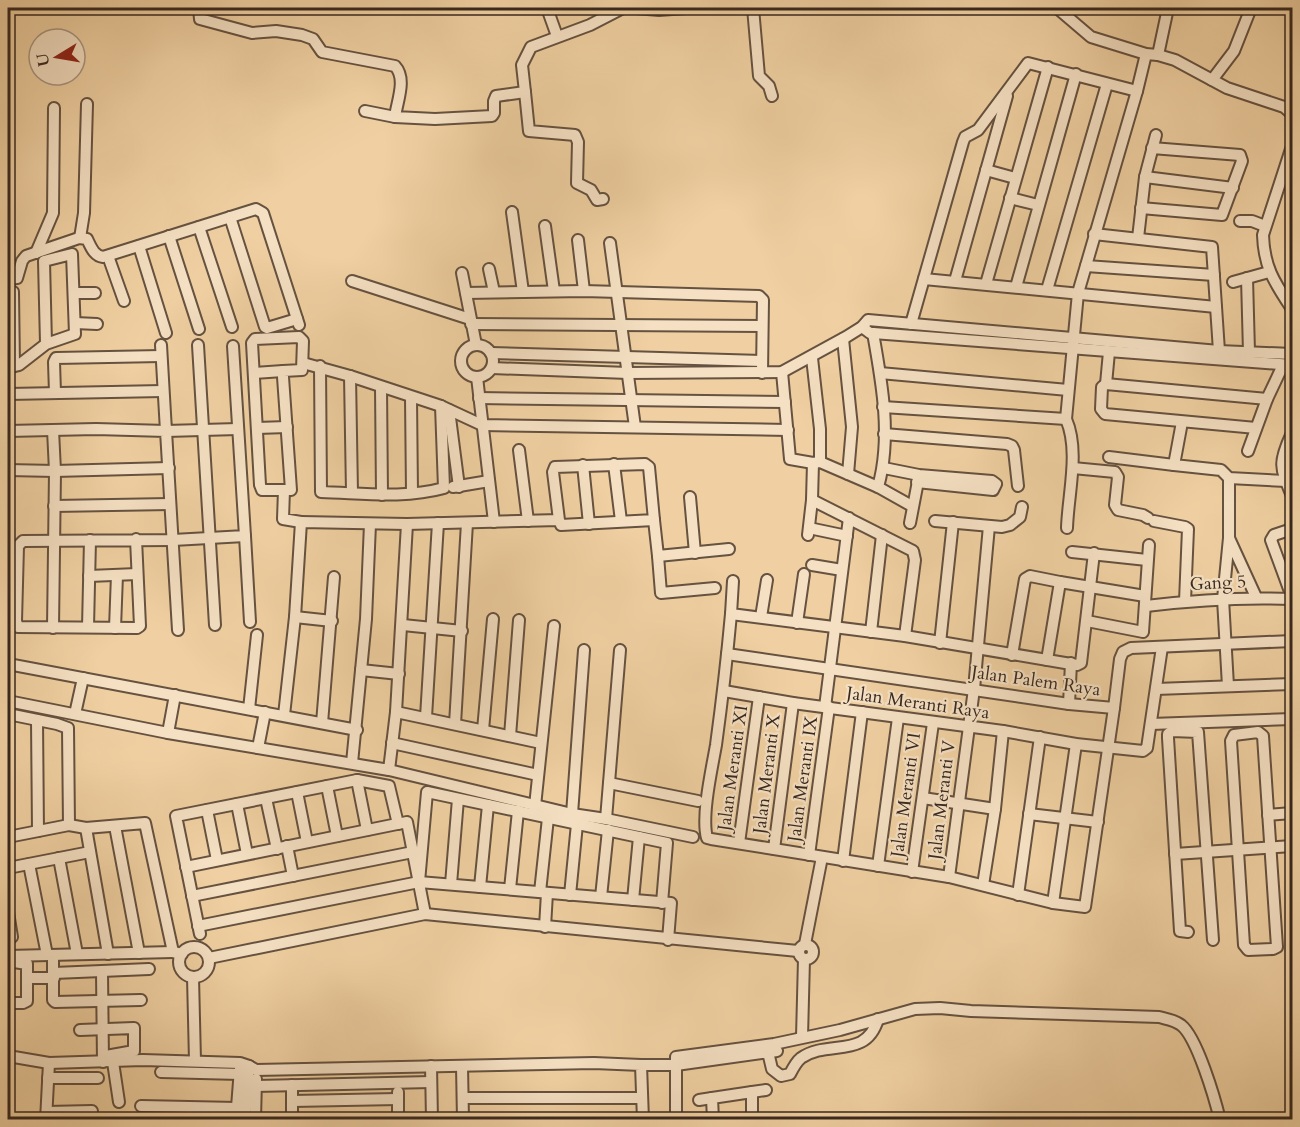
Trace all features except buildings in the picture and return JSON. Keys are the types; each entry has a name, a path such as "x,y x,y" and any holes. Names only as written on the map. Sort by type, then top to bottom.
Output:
{"street":[{"path":"199,8 200,19 212,24 252,33 272,31 302,35 313,39 320,51 327,54 395,66 400,74 401,86 394,117"},
{"path":"547,8 557,36"},
{"path":"603,199 597,200 591,190 577,183 578,142 574,135 528,130 522,65 527,53 534,45 581,29 623,8"},
{"path":"636,8 659,10 686,8"},
{"path":"753,8 759,76 769,86 772,96"},
{"path":"1058,8 1091,37 1146,54 1175,60 1242,94 1284,107 1293,114"},
{"path":"1158,55 1168,8"},
{"path":"1212,80 1234,51 1251,8"},
{"path":"1067,528 1072,440 1066,420 1078,293 1146,54"},
{"path":"911,324 965,137 978,130 1028,63 1137,91"},
{"path":"986,284 1048,67"},
{"path":"1016,287 1077,74"},
{"path":"1047,290 1107,84"},
{"path":"955,281 1009,90"},
{"path":"365,111 394,117 435,119 491,117 494,113 496,96 525,92"},
{"path":"80,238 84,213 87,104"},
{"path":"36,253 53,213 54,108"},
{"path":"1138,238 1145,177 1156,135"},
{"path":"1293,146 1277,199 1265,226 1264,248 1269,272 1293,309"},
{"path":"1142,207 1222,215 1242,161 1239,155 1152,148"},
{"path":"986,170 1015,178"},
{"path":"1145,177 1233,188"},
{"path":"1010,198 1038,205"},
{"path":"8,279 17,278 22,261 26,256 80,238 87,239 98,256 108,255 139,246 169,236 200,227 230,217 256,209 263,213 298,322 265,327 230,217"},
{"path":"512,212 523,292"},
{"path":"1240,221 1252,221 1265,226"},
{"path":"545,226 554,291"},
{"path":"200,227 232,327"},
{"path":"1094,234 1211,246 1219,351"},
{"path":"169,236 199,329"},
{"path":"578,240 584,291"},
{"path":"610,243 635,427"},
{"path":"139,246 166,333"},
{"path":"11,366 46,344 75,336 74,254 71,253 45,260 43,264 46,344"},
{"path":"108,255 124,301"},
{"path":"1086,266 1214,275"},
{"path":"489,268 494,292"},
{"path":"1233,282 1269,272"},
{"path":"462,273 476,345"},
{"path":"1247,278 1249,352"},
{"path":"924,279 1216,307"},
{"path":"352,281 471,321 762,326"},
{"path":"8,290 13,292 11,366"},
{"path":"466,293 584,291 617,294 759,296 763,300 762,373"},
{"path":"75,293 95,293"},
{"path":"492,368 783,372 812,358 862,327 868,320 1073,344 1109,352 1263,358 1293,354"},
{"path":"75,323 97,324"},
{"path":"862,327 870,333 1249,352 1288,365 1267,399 1248,451"},
{"path":"873,333 880,374 884,434 884,468 878,487"},
{"path":"254,373 284,371 302,370 303,341 301,338 255,339 252,343 261,488 291,490 284,371"},
{"path":"843,339 852,427 848,474"},
{"path":"198,345 215,625"},
{"path":"476,345 485,347 491,353 493,360 492,368 487,374 472,377 466,373 461,359 464,351 476,345"},
{"path":"233,346 249,622"},
{"path":"55,393 54,362 56,358 161,351 178,630"},
{"path":"1106,384 1109,352"},
{"path":"491,353 762,361"},
{"path":"812,358 820,429 808,532 847,536"},
{"path":"303,363 320,366 445,408 482,425 788,430"},
{"path":"320,366 321,492 412,494 489,481"},
{"path":"783,372 788,457 816,463 848,474 912,506"},
{"path":"880,374 1068,390"},
{"path":"350,376 352,493"},
{"path":"477,377 494,522"},
{"path":"1256,428 1103,412 1101,389 1106,384 1267,399"},
{"path":"381,387 382,495"},
{"path":"8,394 163,391"},
{"path":"411,398 412,494"},
{"path":"479,398 785,402"},
{"path":"883,407 1066,420"},
{"path":"445,408 459,487"},
{"path":"444,488 445,408"},
{"path":"1174,465 1182,422"},
{"path":"257,428 287,427"},
{"path":"8,431 238,429"},
{"path":"53,430 55,471 53,628"},
{"path":"1293,433 1282,457 1283,473 1289,481 1293,496"},
{"path":"884,434 1007,444 1014,450 1018,486"},
{"path":"519,450 528,520"},
{"path":"1109,457 1221,470 1229,478 1289,481"},
{"path":"614,464 621,521"},
{"path":"654,520 561,525 554,468 556,466 645,464 649,467 661,593 715,588"},
{"path":"584,465 589,524"},
{"path":"8,470 169,468"},
{"path":"884,468 918,478 993,490 996,482 918,478"},
{"path":"1072,468 1115,472 1118,477 1115,505 1118,510 1143,515 1151,520 1185,526 1188,529 1185,601"},
{"path":"910,523 918,478"},
{"path":"1228,686 1223,599 1229,538 1229,478"},
{"path":"284,490 283,519 301,522 407,525 559,520"},
{"path":"690,497 695,552"},
{"path":"812,500 910,548 915,555 904,636"},
{"path":"54,506 170,504"},
{"path":"935,521 1002,527 1010,525 1020,517 1022,507"},
{"name":"Jalan Meranti IX","path":"809,855 834,628 849,518"},
{"path":"284,715 295,617 301,522"},
{"path":"940,643 953,522"},
{"path":"426,717 438,523"},
{"path":"455,724 467,523"},
{"path":"352,763 366,619 370,524"},
{"path":"389,770 403,625 407,525"},
{"name":"Jalan Meranti V","path":"949,877 974,689 989,526"},
{"path":"1293,529 1274,535 1271,540 1293,598"},
{"path":"871,632 882,535"},
{"path":"136,539 140,626 116,628 18,627 16,621 19,544 24,541 136,539 172,540 245,536"},
{"path":"1229,538 1256,597"},
{"path":"88,627 90,540"},
{"path":"1149,545 1143,647 1293,641"},
{"path":"658,556 729,549"},
{"path":"1072,552 1147,560"},
{"path":"731,614 904,636 1077,665 1081,663 1094,553"},
{"path":"812,565 842,570"},
{"path":"89,576 137,574"},
{"path":"797,623 804,574"},
{"path":"116,628 117,575"},
{"name":"Gang 5","path":"1012,655 1025,579 1030,576 1090,587 1145,601 1293,598"},
{"path":"322,723 334,577"},
{"path":"761,617 767,580"},
{"path":"733,581 724,691 707,803 707,837 949,877 1053,903 1086,906 1114,708"},
{"path":"1047,660 1060,582"},
{"path":"295,617 332,621"},
{"path":"483,730 493,619"},
{"path":"510,736 519,620"},
{"path":"1087,621 1143,632"},
{"path":"403,625 462,631"},
{"path":"535,806 554,626"},
{"path":"249,709 257,635"},
{"name":"Jalan Palem Raya","path":"727,654 1069,704 1114,708 1121,655 1131,648 1143,647"},
{"path":"1162,647 1151,724 1293,719"},
{"path":"570,895 584,650"},
{"path":"601,897 620,650"},
{"path":"1069,704 1071,663"},
{"path":"8,664 357,730"},
{"path":"361,670 399,674"},
{"path":"75,714 83,678"},
{"path":"1156,689 1293,684"},
{"name":"Jalan Meranti Raya","path":"724,691 792,703 1140,752 1145,750 1151,724"},
{"path":"168,733 175,695"},
{"name":"Jalan Meranti XI","path":"739,843 759,697"},
{"path":"8,701 168,733 389,770 535,806 574,819"},
{"name":"Jalan Meranti X","path":"774,849 792,703"},
{"path":"258,748 265,712"},
{"path":"396,712 541,743"},
{"path":"843,861 862,712"},
{"path":"8,714 57,724 68,729 69,825"},
{"path":"878,866 898,718"},
{"path":"38,720 38,831"},
{"name":"Jalan Meranti VI","path":"912,872 933,723"},
{"path":"983,885 995,809 1003,731"},
{"path":"1188,932 1180,931 1168,738 1169,732 1172,731 1198,732 1213,940"},
{"path":"1258,732 1268,736 1268,815 1277,946 1273,949 1248,951 1245,948 1232,736 1258,732"},
{"path":"1018,895 1040,737"},
{"path":"392,743 538,775"},
{"path":"1053,903 1076,744"},
{"path":"357,780 368,830"},
{"path":"398,824 389,786 357,780 176,816 199,930 419,882 671,903 668,939"},
{"path":"609,783 698,801"},
{"path":"327,786 337,836"},
{"path":"297,792 307,842"},
{"path":"419,882 427,792 548,818 574,819 693,837"},
{"path":"923,798 995,809"},
{"path":"451,884 458,799"},
{"path":"267,803 293,876"},
{"path":"237,804 247,855"},
{"path":"480,887 488,805"},
{"path":"207,810 217,860"},
{"path":"510,890 518,811"},
{"path":"1268,815 1293,813"},
{"path":"1029,814 1065,820 1098,822"},
{"path":"545,927 544,892 548,818"},
{"path":"186,867 407,822 425,914"},
{"path":"8,837 69,825 86,828 146,824 178,953 180,967 185,974 193,977 201,975 207,970 209,958 204,951 197,948 178,953 8,956"},
{"path":"607,824 639,837 667,843 662,903"},
{"path":"115,825 139,953"},
{"path":"86,828 108,954"},
{"path":"633,900 639,837"},
{"path":"1175,854 1293,846"},
{"path":"8,868 90,852"},
{"path":"192,896 413,852"},
{"path":"802,1037 803,951 822,857"},
{"path":"59,858 77,954"},
{"path":"29,864 54,975 53,1000 55,1002 141,1000"},
{"path":"8,912 12,937"},
{"path":"209,958 425,914 803,951"},
{"path":"8,962 26,963 27,978 26,1003 8,1003"},
{"path":"27,978 149,969"},
{"path":"102,972 106,1060 119,1102"},
{"path":"193,977 195,1061"},
{"path":"742,1052 840,1030 915,1009 940,1008 1159,1017 1182,1025 1192,1040 1202,1062 1220,1119"},
{"path":"676,1119 676,1057 773,1052 772,1069 781,1076 790,1074 802,1057 864,1041 873,1034 878,1019"},
{"path":"80,1030 103,1031 137,1028 134,1051 106,1060"},
{"path":"8,1056 49,1063 106,1060 195,1061 248,1066 462,1066 594,1063 676,1065"},
{"path":"49,1063 46,1115 84,1114"},
{"path":"641,1065 642,1119"},
{"path":"141,1106 206,1108 236,1114 240,1074 248,1066"},
{"path":"248,1066 256,1086 255,1119"},
{"path":"245,1119 248,1066"},
{"path":"431,1066 432,1119"},
{"path":"462,1066 463,1119"},
{"path":"161,1072 240,1074"},
{"path":"48,1078 98,1078"},
{"path":"256,1086 431,1082"},
{"path":"398,1083 398,1119"},
{"path":"292,1085 292,1119"},
{"path":"699,1100 766,1090"},
{"path":"752,1092 752,1119"},
{"path":"463,1098 642,1098"},
{"path":"712,1098 713,1119"},
{"path":"292,1101 398,1099"},
{"path":"205,1119 206,1108"}]}
